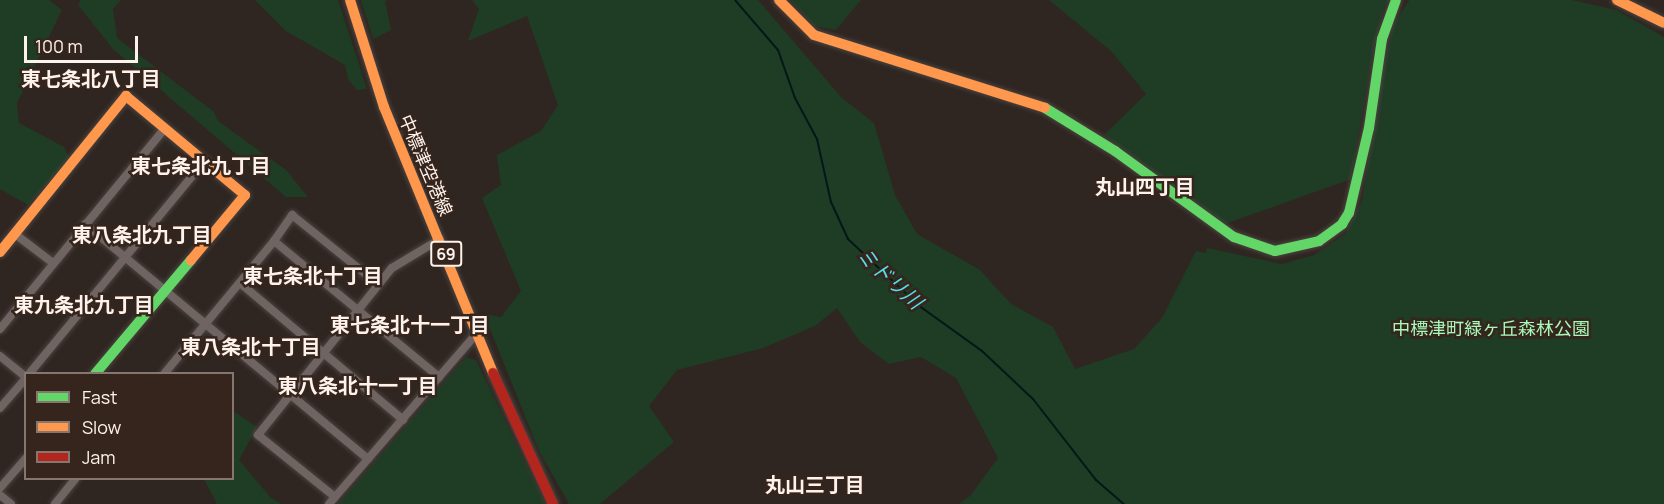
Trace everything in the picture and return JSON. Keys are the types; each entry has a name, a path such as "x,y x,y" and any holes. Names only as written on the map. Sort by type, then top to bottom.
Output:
{"street":[{"name":"中標津空港線","path":"350,0 384,107 477,333 553,504"},
{"path":"779,0 814,35 1044,107 1115,151 1234,237 1275,251 1319,241 1342,224 1349,213 1369,128 1379,52 1396,0"},
{"path":"1617,0 1664,23"},
{"path":"0,252 126,96 245,195 97,372"},
{"path":"0,328 164,129"},
{"path":"31,372 204,162"},
{"path":"166,372 274,241 292,215 378,284"},
{"path":"86,224 368,459"},
{"path":"15,234 52,263"},
{"path":"335,497 258,435 392,268 440,239"},
{"path":"274,241 440,377"},
{"path":"240,282 403,420"},
{"path":"329,504 477,333"},
{"path":"0,356 24,375"},
{"path":"0,408 24,379"},
{"path":"0,488 24,460"},
{"path":"55,504 74,480"},
{"path":"0,495 11,504"}],"green space":[{"path":"0,0 49,0 62,10 17,103 19,123 64,147 70,159 28,205 0,189"},
{"path":"81,0 121,0 113,9 117,38 214,112 218,121 286,170 308,197 286,197 113,49 78,5"},
{"path":"255,0 338,0 367,89 357,90 348,79 345,65 286,31"},
{"path":"361,0 389,0 385,1 391,30 373,39"},
{"name":"中標津町緑ヶ丘森林公園","path":"472,0 758,0 842,98 874,123 895,195 917,234 980,270 1011,304 1053,327 1075,369 1134,349 1162,318 1196,251 1206,253 1207,248 1282,264 1314,255 1345,234 1362,201 1381,77 1393,26 1409,0 1572,0 1616,10 1664,37 1664,504 959,504 971,495 998,458 956,378 921,357 889,364 860,342 837,308 815,326 763,348 677,370 649,406 674,442 600,504 569,504 539,451 484,314 501,317 521,291 482,198 501,185 497,155 541,131 558,105 527,16 468,41 479,9"},
{"path":"790,0 861,0 836,30 814,26"},
{"path":"1049,0 1390,0 1384,7 1372,57 1351,179 1225,224 1104,135 1146,94 1111,51"},
{"path":"466,357 476,360 545,504 338,504"},
{"path":"234,412 257,427 239,460 271,498 282,504 217,504 205,480 234,480"}],"waterway":[{"name":"ミドリ川","path":"735,0 778,50 795,98 817,139 831,202 848,239 918,305 982,351 1033,399 1096,480 1124,504"}],"traffic: fast":[{"path":"1045,108 1115,151 1234,237 1275,251 1319,241 1342,224 1349,213 1369,128 1382,39 1396,0"},
{"path":"97,372 191,260"}],"traffic: slow":[{"path":"350,0 384,107 493,373"},
{"path":"779,0 814,35 1045,108"},
{"path":"1617,0 1664,23"},
{"path":"0,252 126,96 245,195 191,260"}],"traffic: jam":[{"path":"493,373 553,504"}],"district":[{"name":"東七条北八丁目","path":"91,78"},
{"name":"東七条北九丁目","path":"201,165"},
{"name":"丸山四丁目","path":"1145,186"},
{"name":"東八条北九丁目","path":"142,234"},
{"name":"東七条北十丁目","path":"313,275"},
{"name":"東九条北九丁目","path":"84,304"},
{"name":"東七条北十一丁目","path":"410,324"},
{"name":"東八条北十丁目","path":"251,346"},
{"name":"東八条北十一丁目","path":"358,385"},
{"name":"丸山三丁目","path":"815,484"}]}
